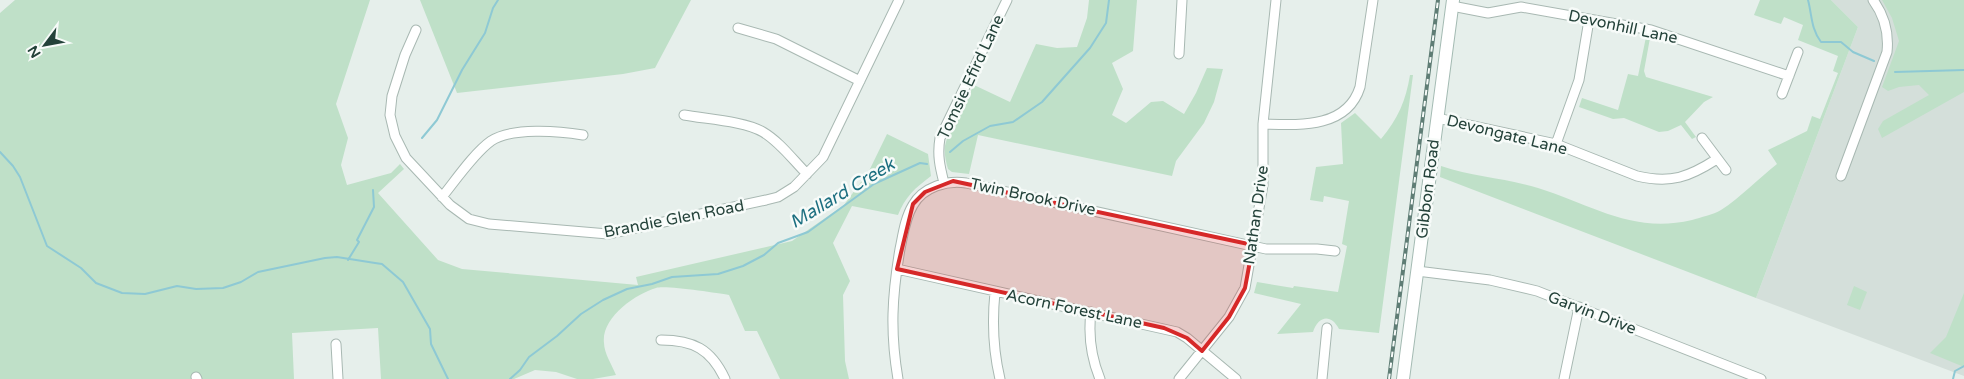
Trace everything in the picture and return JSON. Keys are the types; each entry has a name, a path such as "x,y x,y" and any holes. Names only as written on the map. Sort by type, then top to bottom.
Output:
{"main road":[{"name":"Gibbon Road","path":"1403,379 1452,3"}],"street":[{"name":"Brandie Glen Road","path":"416,30 392,96 390,115 397,143 406,158 442,197 461,214 478,222 608,234 766,200 786,193 823,157 899,0"},
{"name":"Tomsie Efird Lane","path":"944,183 939,162 938,149 940,138 1007,0"},
{"path":"1179,54 1182,0"},
{"name":"Nathan Drive","path":"1179,379 1229,317 1245,288 1264,185 1263,124 1276,0"},
{"path":"1263,124 1289,125 1324,122 1344,111 1352,103 1358,96 1360,87 1373,0"},
{"path":"1841,176 1887,52 1887,29 1873,0"},
{"name":"Devonhill Lane","path":"1452,3 1488,13 1521,7 1664,33 1789,76"},
{"path":"1556,144 1579,80 1589,20"},
{"path":"738,28 776,39 860,81"},
{"path":"1782,94 1798,52"},
{"path":"684,115 742,124 762,131 780,146 807,174"},
{"name":"Devongate Lane","path":"1437,118 1556,144 1637,176 1659,180 1686,176 1717,159"},
{"path":"442,197 485,147 498,137 542,131 583,135"},
{"path":"1702,138 1726,170"},
{"name":"Twin Brook Drive","path":"898,379 892,334 892,300 904,229 913,204 925,192 944,183 953,181 966,183 1266,249 1335,251"},
{"name":"Acorn Forest Lane","path":"897,269 1177,332 1236,379"},
{"name":"Garvin Drive","path":"1417,271 1513,285 1542,293 1761,379"},
{"path":"995,292 992,324 1000,379"},
{"path":"1564,379 1579,307"},
{"path":"1090,312 1089,340 1100,379"},
{"path":"1322,379 1327,328"},
{"path":"661,340 681,340 693,344 712,358 725,379"},
{"path":"336,344 338,379"}],"highlighted area":[{"path":"953,181 1253,245 1245,288 1229,317 1202,351 1187,338 1164,328 897,269 913,204 925,192"}],"shaded area":[{"path":"1831,0 1964,0 1964,376 1756,298 1858,27"}],"green space":[{"path":"15,0 370,0 336,104 348,138 341,165 347,185 391,173 400,164 404,169 378,193 438,260 462,269 638,285 636,277 792,241 844,205 869,171 887,134 928,154 931,176 911,193 898,215 852,206 833,243 850,281 843,295 845,361 849,379 780,379 757,331 745,331 729,295 661,287 648,291 630,301 614,316 605,334 604,347 616,375 593,379 577,379 556,372 535,370 514,379 381,379 378,328 292,333 294,379 0,379 0,13"},
{"path":"420,0 691,0 655,68 623,74 457,93"},
{"path":"1089,0 1137,0 1133,51 1112,63 1123,89 1112,115 1126,123 1151,102 1163,101 1184,114 1207,68 1223,69 1214,102 1204,123 1176,161 1172,176 978,135 969,174 952,172 948,169 945,152 947,139 974,85 1010,102 1036,44 1057,48 1077,47 1087,18"},
{"path":"1760,0 1831,0 1858,27 1756,298 1440,177 1441,166 1465,173 1514,182 1538,188 1631,221 1670,223 1692,220 1721,210 1777,164 1768,150 1807,131 1812,116 1820,119 1838,73 1833,71 1838,56 1798,40 1803,25 1784,17 1781,24 1754,15"},
{"path":"1882,0 1964,0 1964,92 1882,138 1878,129 1883,121 1929,95 1919,85 1899,87 1888,91 1882,87 1899,41 1892,18"},
{"path":"1646,37 1650,38 1644,71 1646,77 1713,97 1704,102 1685,122 1696,137 1692,139 1681,125 1668,131 1659,132 1624,118 1613,119 1579,107 1582,98 1618,110 1628,74 1638,76"},
{"path":"1410,75 1413,75 1379,333 1339,329 1332,320 1325,318 1318,323 1313,332 1277,334 1301,304 1254,293 1257,282 1293,288 1294,286 1338,292 1347,246 1342,244 1349,201 1324,196 1323,202 1310,200 1316,167 1343,164 1341,123 1355,113 1381,139 1400,109"},
{"path":"1854,286 1867,292 1860,310 1847,305"},
{"path":"1964,293 1964,367 1930,353 1946,337"}],"waterway":[{"path":"422,138 437,120 462,70 485,33 493,8 498,0"},
{"name":"Mallard Creek","path":"950,152 963,141 990,126 1013,122 1042,102 1090,48 1106,23 1109,0"},
{"path":"1808,0 1814,27 1821,42 1841,42 1853,52 1874,61"},
{"path":"1895,72 1964,70"},
{"name":"Mallard Creek","path":"0,152 20,177 47,246 81,268 96,283 122,293 145,294 177,286 196,289 223,288 241,282 258,272 325,258 337,257 382,264 403,282 430,329 431,344 448,379"},
{"name":"Mallard Creek","path":"510,379 520,370 529,357 557,336 581,314 603,300 627,289 652,284 672,277 718,274 743,266 764,255 778,243 808,232 874,184 920,163 927,164"},
{"path":"348,260 359,242 357,240 374,207 373,190"},
{"path":"1953,379 1955,371 1964,366"}],"railway":[{"path":"1389,379 1438,0"}]}
